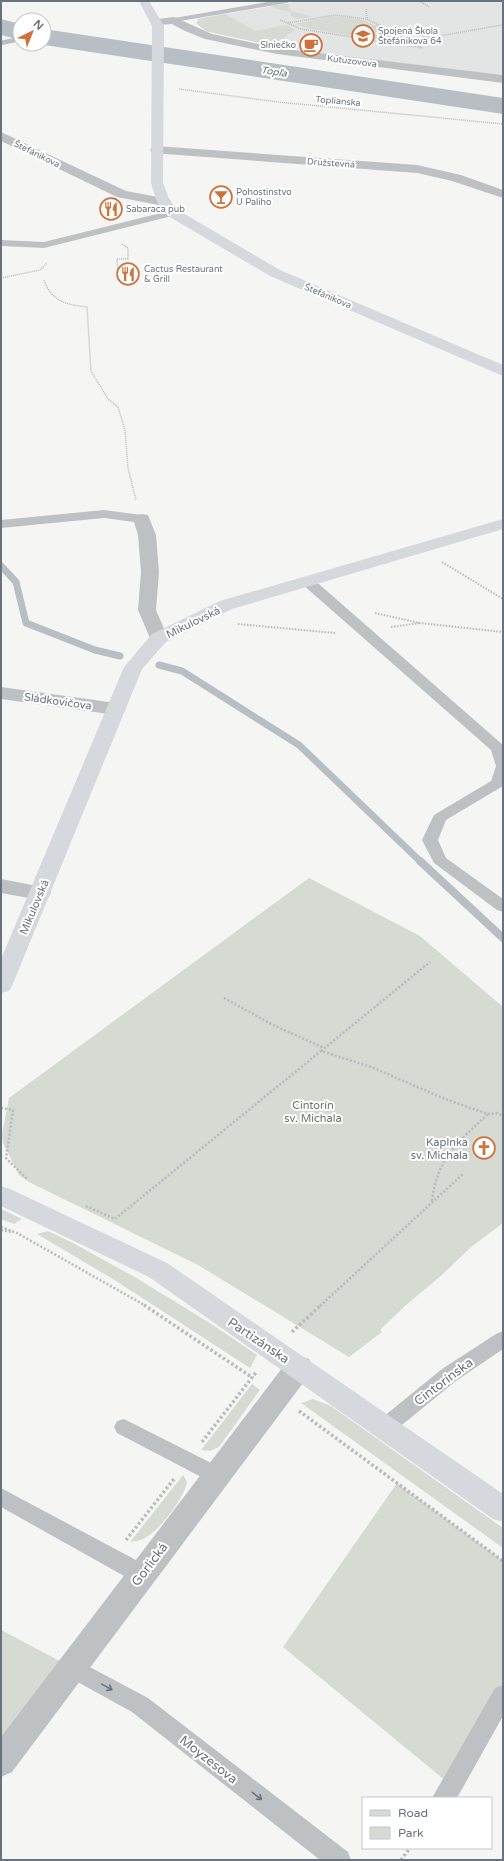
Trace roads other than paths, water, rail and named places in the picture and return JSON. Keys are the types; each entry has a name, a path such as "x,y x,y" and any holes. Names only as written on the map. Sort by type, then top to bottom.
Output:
{"street":[{"path":"144,1 158,24 174,20"},
{"name":"Kutuzovova","path":"174,20 189,29 209,37 246,46 324,58 503,79"},
{"name":"Štefánikova","path":"158,24 156,83 157,183 164,202 173,213 274,273 503,371"},
{"name":"Štefánikova","path":"1,136 122,194 164,202"},
{"name":"Družstevná","path":"156,150 417,169 456,178 503,194"},
{"path":"142,519 147,534 150,572 147,610 159,638"},
{"name":"Mikulovská","path":"1,986 133,667 159,638 226,605 503,524"},
{"name":"Sládkovičova","path":"1,693 116,710"},
{"path":"1,886 40,893"},
{"name":"Partizánska","path":"1,1195 158,1270 503,1510"},
{"name":"Gorlická","path":"1,1762 73,1668 141,1574 299,1367"}],"lane":[{"path":"174,20 287,1"},
{"path":"1,243 44,245 173,213"},
{"path":"1,524 104,514 142,519"},
{"path":"306,582 498,748 503,766 498,782 439,818 430,840 439,860 503,907"},
{"name":"Cintorínska","path":"385,1427 449,1375 503,1339"},
{"path":"124,1427 216,1475"},
{"path":"1,1497 141,1574"},
{"name":"Moyzesova","path":"73,1668 140,1705 339,1860"},
{"path":"445,1797 503,1696"}],"waterway":[{"name":"Topľa","path":"1,27 12,30"},
{"name":"Topľa","path":"52,38 503,106"},
{"path":"1,43 12,41"},
{"path":"1,566 16,582 26,623 95,650 120,656"},
{"path":"159,665 182,671 299,745 421,862"},
{"path":"420,861 503,938"}],"place":[{"name":"Spojená Škola Štefánikova 64","path":"363,36"},
{"name":"Slniečko","path":"311,45"},
{"name":"Pohostinstvo U Paliho","path":"221,197"},
{"name":"Sabaraca pub","path":"111,209"},
{"name":"Cactus Restaurant & Grill","path":"128,274"},
{"name":"Kaplnka sv. Michala","path":"484,1148"}],"park label":[{"name":"Cintorín sv. Michala","path":"313,1111"}]}
